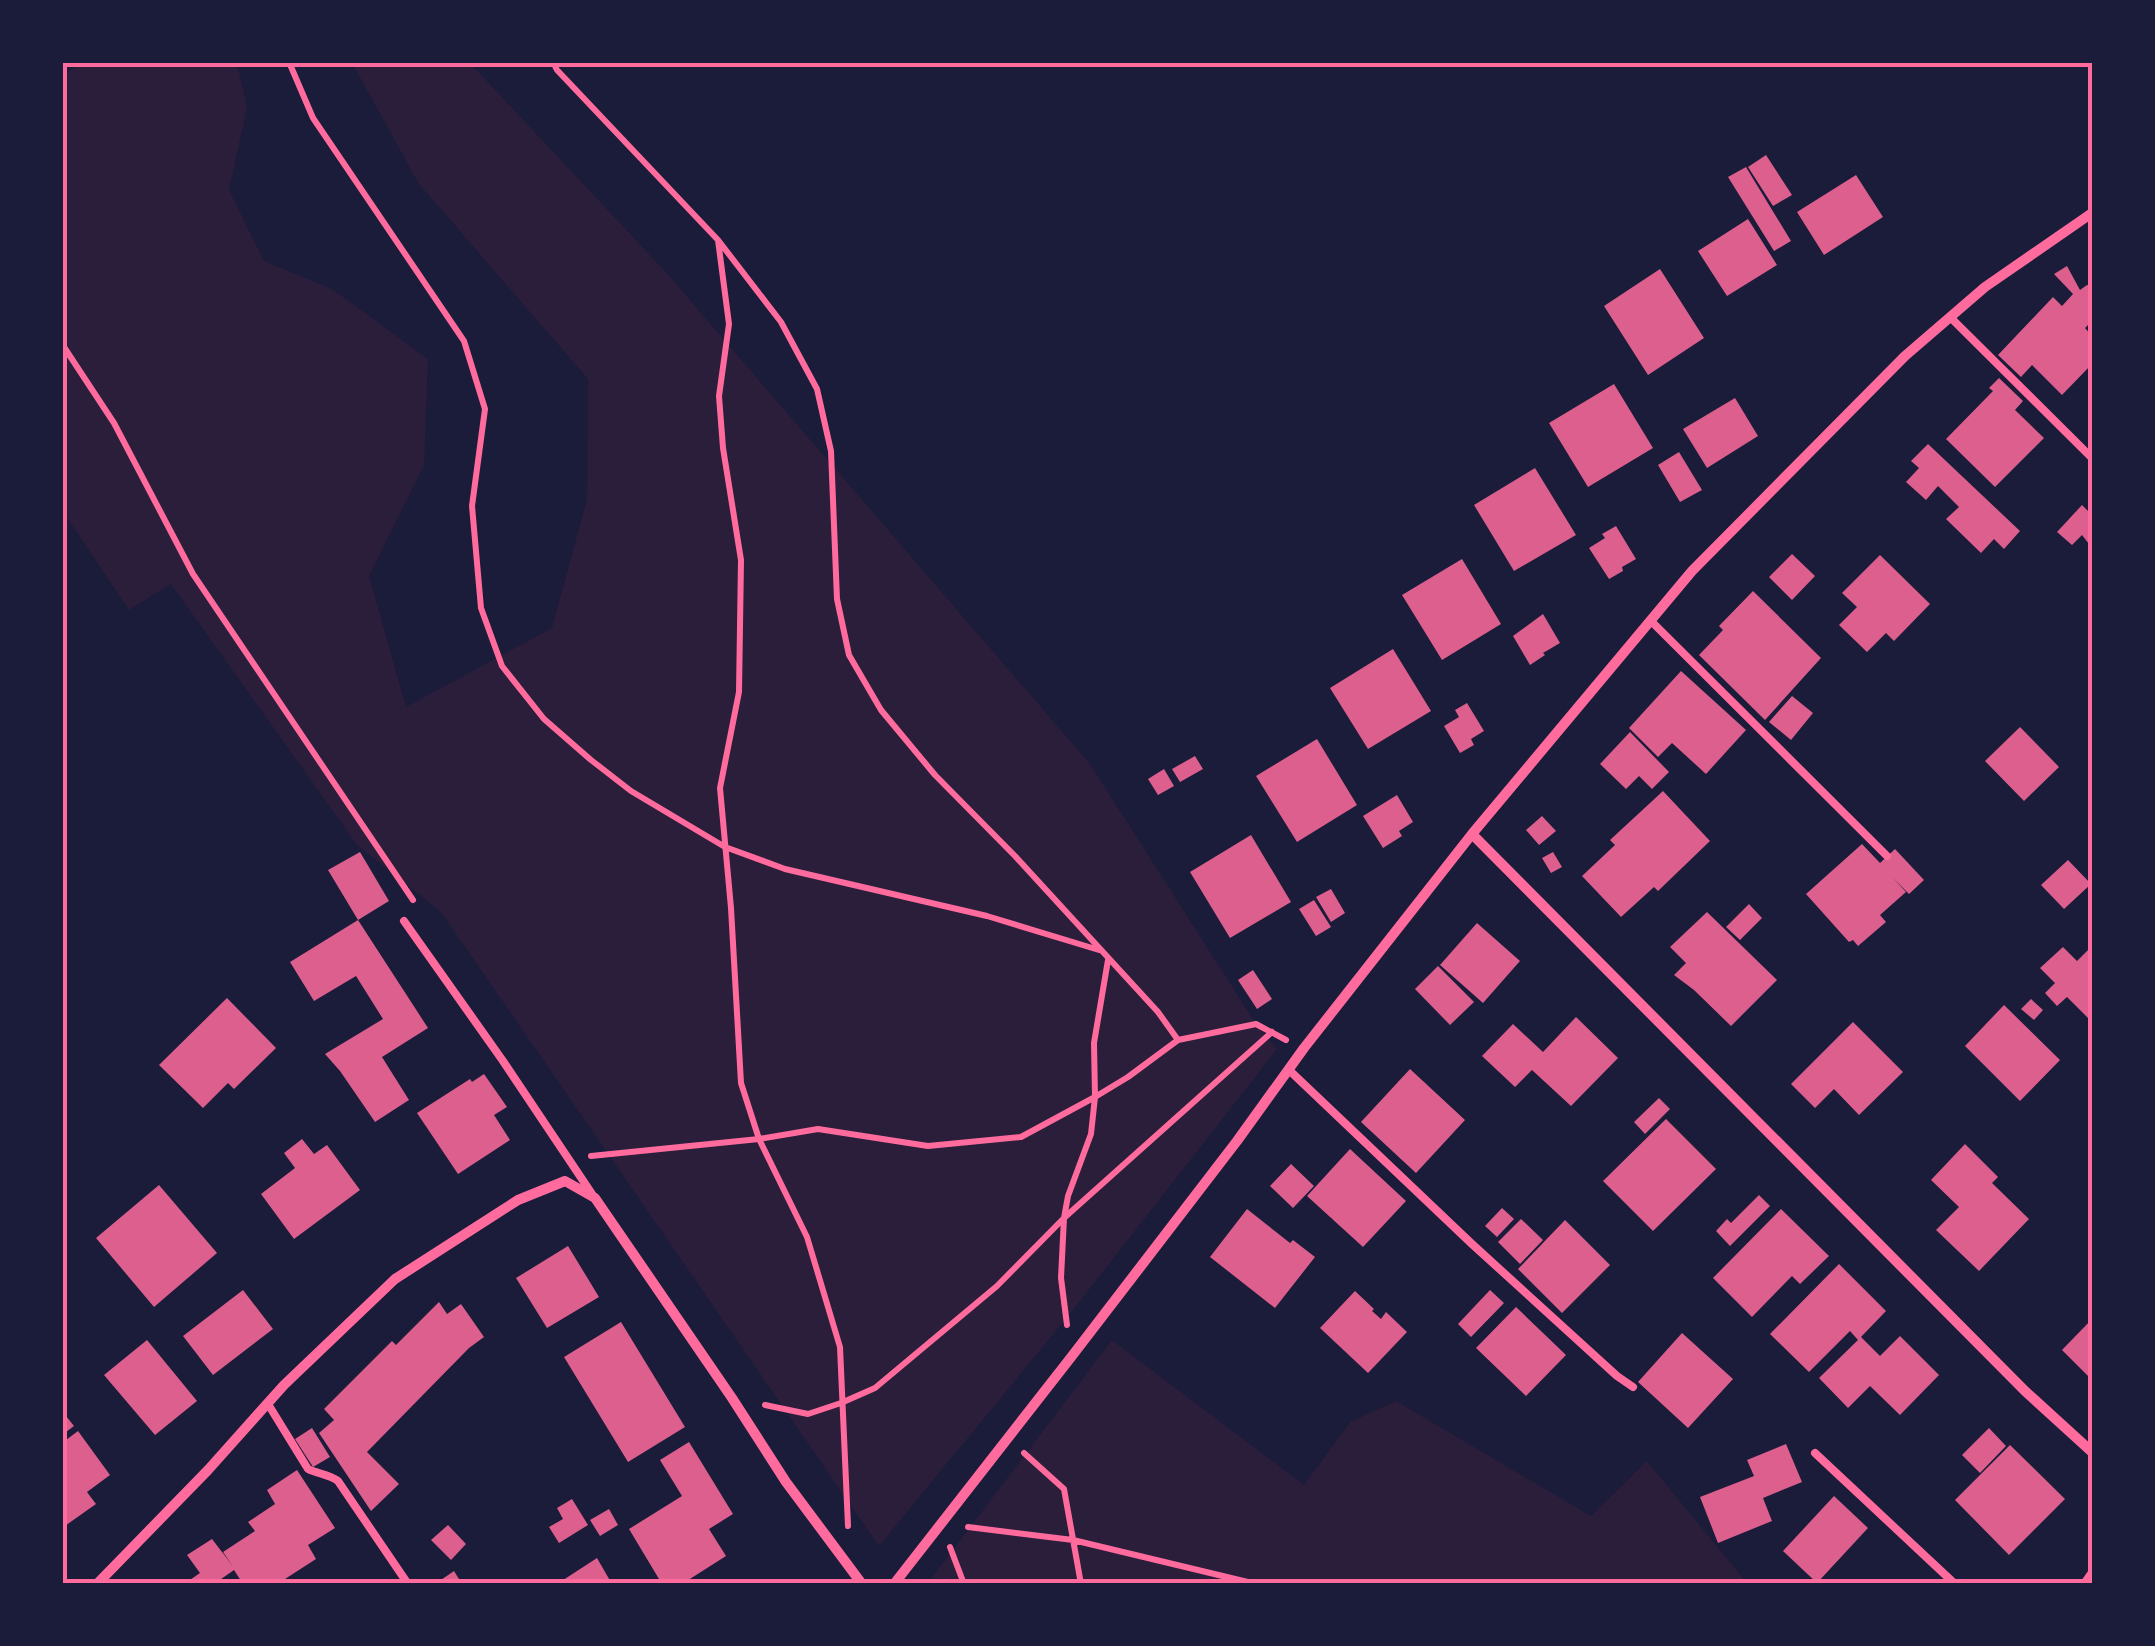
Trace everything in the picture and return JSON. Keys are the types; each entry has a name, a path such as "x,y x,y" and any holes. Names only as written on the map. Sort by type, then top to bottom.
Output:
{"street":[{"path":"894,1584 1472,834 1692,572 1906,356 1985,287 2092,213"},
{"path":"1472,834 2025,1392 2092,1452"},
{"path":"97,1584 268,1404 394,1280 518,1200 565,1181 594,1198 786,1482 862,1584"},
{"path":"2086,1584 2092,1574"}],"lane":[{"path":"1950,317 2092,458"},
{"path":"1651,621 1887,856"},
{"path":"404,921 594,1198"},
{"path":"1289,1070 1472,1244 1616,1376 1633,1387"},
{"path":"268,1404 308,1468 338,1480 408,1584"},
{"path":"1816,1453 1954,1584"}],"path":[{"path":"289,62 313,118 464,341 486,409 472,506 481,608 502,666 544,720 631,791 725,847 785,869 987,916 1099,950"},
{"path":"554,62 594,112 718,240 781,322 817,389 830,451 837,598 848,655 881,710 936,775 1158,1012 1178,1040"},
{"path":"718,240 729,324 718,396 740,560 739,692 720,788 741,1083 759,1138 807,1238 840,1347 850,1567"},
{"path":"62,344 114,424 193,574 419,909"},
{"path":"1072,1356 1061,1278 1064,1218 1091,1134 1094,1043 1108,960"},
{"path":"576,1170 593,1154 759,1138 818,1128 928,1146 1021,1137 1128,1077 1178,1040 1256,1024 1304,1048"},
{"path":"732,1398 808,1414 876,1388 997,1286 1064,1218 1272,1032"},
{"path":"1008,1438 1064,1490 1081,1584"},
{"path":"941,1524 1073,1540 1256,1584"}],"shaded area":[{"path":"86,62 237,63 247,108 229,190 264,261 332,289 428,359 424,465 369,576 406,707 552,628 587,499 588,379 419,184 352,63 470,63 663,269 1090,764 1256,1024 1277,1049 1073,1310 879,1546 441,912 357,845 171,584 129,610 63,512 62,70 67,72"},
{"path":"1112,1340 1304,1485 1350,1422 1396,1401 1591,1516 1647,1461 1747,1583 927,1584"}],"building":[{"path":"1766,155 1792,195 1773,206 1748,167"},
{"path":"1746,167 1791,241 1774,251 1728,177"},
{"path":"1856,175 1883,217 1824,255 1797,212"},
{"path":"1748,219 1777,265 1727,296 1698,251"},
{"path":"2067,266 2080,290 2092,286 2092,321 2085,328 2092,336 2092,364 2062,395 2032,365 2021,377 1998,355 2053,297 2062,306 2073,294 2054,274"},
{"path":"1660,269 1704,338 1648,375 1604,306"},
{"path":"1999,378 2023,401 2015,410 2044,438 1995,487 1946,439 1993,391 1989,388"},
{"path":"1614,384 1653,448 1588,487 1549,423"},
{"path":"1735,398 1758,436 1707,468 1683,429"},
{"path":"1928,444 2020,531 2004,549 1994,539 1981,553 1946,519 1959,507 1938,486 1926,500 1906,482 1919,468 1911,461"},
{"path":"1679,452 1702,490 1680,502 1658,465"},
{"path":"1535,468 1576,535 1514,571 1474,505"},
{"path":"2082,505 2092,515 2092,548 2082,535 2072,545 2057,532"},
{"path":"1616,526 1636,559 1609,579 1589,548"},
{"path":"1792,554 1815,576 1792,600 1769,577"},
{"path":"1880,555 1930,604 1894,641 1886,633 1867,652 1839,625 1857,607 1842,593"},
{"path":"1462,559 1501,624 1442,660 1402,595"},
{"path":"1753,591 1821,658 1765,720 1699,655 1723,630 1719,626"},
{"path":"1543,614 1560,643 1530,665 1513,636"},
{"path":"1393,649 1431,711 1368,749 1330,688"},
{"path":"1681,671 1746,730 1706,774 1672,743 1658,757 1629,728"},
{"path":"1792,696 1813,713 1791,740 1769,722"},
{"path":"1467,703 1484,731 1471,739 1474,745 1460,753 1444,726 1459,717 1455,710"},
{"path":"2020,727 2059,767 2024,801 1985,761"},
{"path":"1630,732 1669,772 1652,789 1639,776 1626,789 1600,764"},
{"path":"1317,739 1357,805 1297,842 1256,776"},
{"path":"1195,756 1203,769 1180,782 1172,769"},
{"path":"1164,769 1174,786 1158,795 1148,779"},
{"path":"1663,791 1710,841 1658,891 1654,887 1621,917 1582,876 1615,845 1610,840"},
{"path":"1397,795 1413,822 1399,831 1402,836 1383,848 1363,816"},
{"path":"1542,816 1556,831 1539,845 1526,830"},
{"path":"1251,835 1291,902 1230,938 1190,872"},
{"path":"1862,844 1880,863 1895,849 1924,880 1909,894 1893,878 1906,892 1880,915 1886,922 1858,946 1853,940 1849,942 1806,894"},
{"path":"360,852 389,901 358,920 328,870"},
{"path":"1553,852 1562,867 1551,873 1542,858"},
{"path":"2068,860 2091,884 2064,909 2041,885"},
{"path":"1331,889 1345,913 1331,922 1316,897"},
{"path":"1314,900 1331,927 1316,936 1299,909"},
{"path":"1749,904 1762,918 1740,940 1726,927"},
{"path":"1707,912 1777,980 1731,1026 1674,975 1686,963 1670,947"},
{"path":"358,920 428,1028 382,1057 409,1100 375,1122 325,1054 383,1019 356,976 314,1001 290,962"},
{"path":"1477,923 1520,961 1483,1003 1440,965"},
{"path":"2092,946 2092,1022 2067,997 2057,1006 2045,993 2055,983 2040,968 2063,947 2077,961"},
{"path":"1438,966 1474,1002 1450,1025 1415,989"},
{"path":"1253,970 1272,999 1257,1009 1238,980"},
{"path":"227,998 276,1048 234,1089 228,1083 203,1108 159,1065"},
{"path":"2031,999 2043,1010 2034,1020 2021,1009"},
{"path":"2004,1005 2060,1060 2020,1101 1965,1046"},
{"path":"1576,1017 1618,1058 1571,1106 1532,1070 1515,1087 1482,1056 1513,1024 1543,1052"},
{"path":"1853,1022 1903,1072 1859,1115 1834,1089 1815,1108 1791,1084"},
{"path":"1410,1069 1465,1120 1416,1173 1361,1122"},
{"path":"484,1074 507,1107 494,1115 510,1140 458,1174 417,1113"},
{"path":"1659,1098 1670,1109 1645,1134 1634,1122"},
{"path":"1666,1119 1716,1169 1653,1231 1603,1181"},
{"path":"302,1139 314,1154 327,1145 360,1190 294,1239 261,1194 295,1168 284,1153"},
{"path":"1965,1144 1998,1177 1992,1183 2029,1219 1979,1271 1936,1230 1959,1207 1931,1180"},
{"path":"1350,1149 1406,1201 1363,1247 1307,1196"},
{"path":"1291,1164 1314,1186 1293,1208 1270,1186"},
{"path":"159,1185 217,1253 154,1307 96,1238"},
{"path":"1759,1195 1770,1206 1730,1246 1716,1231 1727,1219 1731,1223"},
{"path":"1502,1208 1514,1219 1497,1237 1485,1226"},
{"path":"1247,1209 1315,1257 1275,1308 1210,1257"},
{"path":"1781,1209 1829,1256 1800,1284 1792,1276 1752,1317 1713,1278"},
{"path":"1521,1219 1543,1240 1520,1264 1498,1242"},
{"path":"1565,1220 1610,1265 1562,1313 1518,1269"},
{"path":"568,1246 599,1297 547,1328 516,1278"},
{"path":"1839,1264 1886,1311 1861,1337 1880,1356 1900,1336 1939,1375 1900,1415 1870,1386 1848,1408 1819,1378 1858,1340 1850,1331 1809,1372 1770,1334"},
{"path":"243,1290 273,1329 213,1375 183,1336"},
{"path":"1490,1290 1504,1303 1471,1337 1458,1324"},
{"path":"1355,1291 1381,1319 1386,1312 1407,1332 1368,1373 1320,1328"},
{"path":"439,1302 447,1314 461,1304 484,1337 367,1452 399,1484 371,1511 319,1433 334,1420 324,1409 392,1341 396,1345"},
{"path":"1516,1307 1566,1355 1526,1396 1476,1348"},
{"path":"2092,1319 2092,1380 2062,1350"},
{"path":"621,1322 685,1427 628,1462 564,1357"},
{"path":"1682,1333 1733,1379 1688,1428 1638,1382"},
{"path":"147,1340 197,1401 155,1435 104,1375"},
{"path":"62,1411 74,1426 62,1435"},
{"path":"312,1428 330,1457 313,1467 295,1439"},
{"path":"1989,1428 2006,1446 1980,1473 1962,1455"},
{"path":"78,1431 110,1475 87,1492 96,1504 62,1528 62,1443"},
{"path":"689,1442 733,1514 709,1529 726,1556 682,1584 662,1584 629,1529 682,1496 660,1460"},
{"path":"1786,1444 1802,1482 1763,1498 1772,1521 1718,1543 1700,1497 1754,1476 1747,1460"},
{"path":"2010,1445 2065,1499 2009,1555 1955,1500"},
{"path":"297,1470 335,1528 308,1545 316,1559 285,1579 287,1584 243,1584 234,1570 214,1584 184,1584 200,1573 187,1555 212,1539 232,1565 223,1552 255,1531 248,1522 275,1504 267,1490"},
{"path":"1834,1496 1868,1528 1817,1583 1783,1551"},
{"path":"572,1499 588,1525 559,1543 549,1527 563,1519 557,1508"},
{"path":"609,1509 618,1525 600,1536 590,1520"},
{"path":"448,1525 466,1544 451,1560 431,1540"},
{"path":"597,1558 612,1584 557,1584"},
{"path":"454,1571 462,1584 435,1584"}]}
